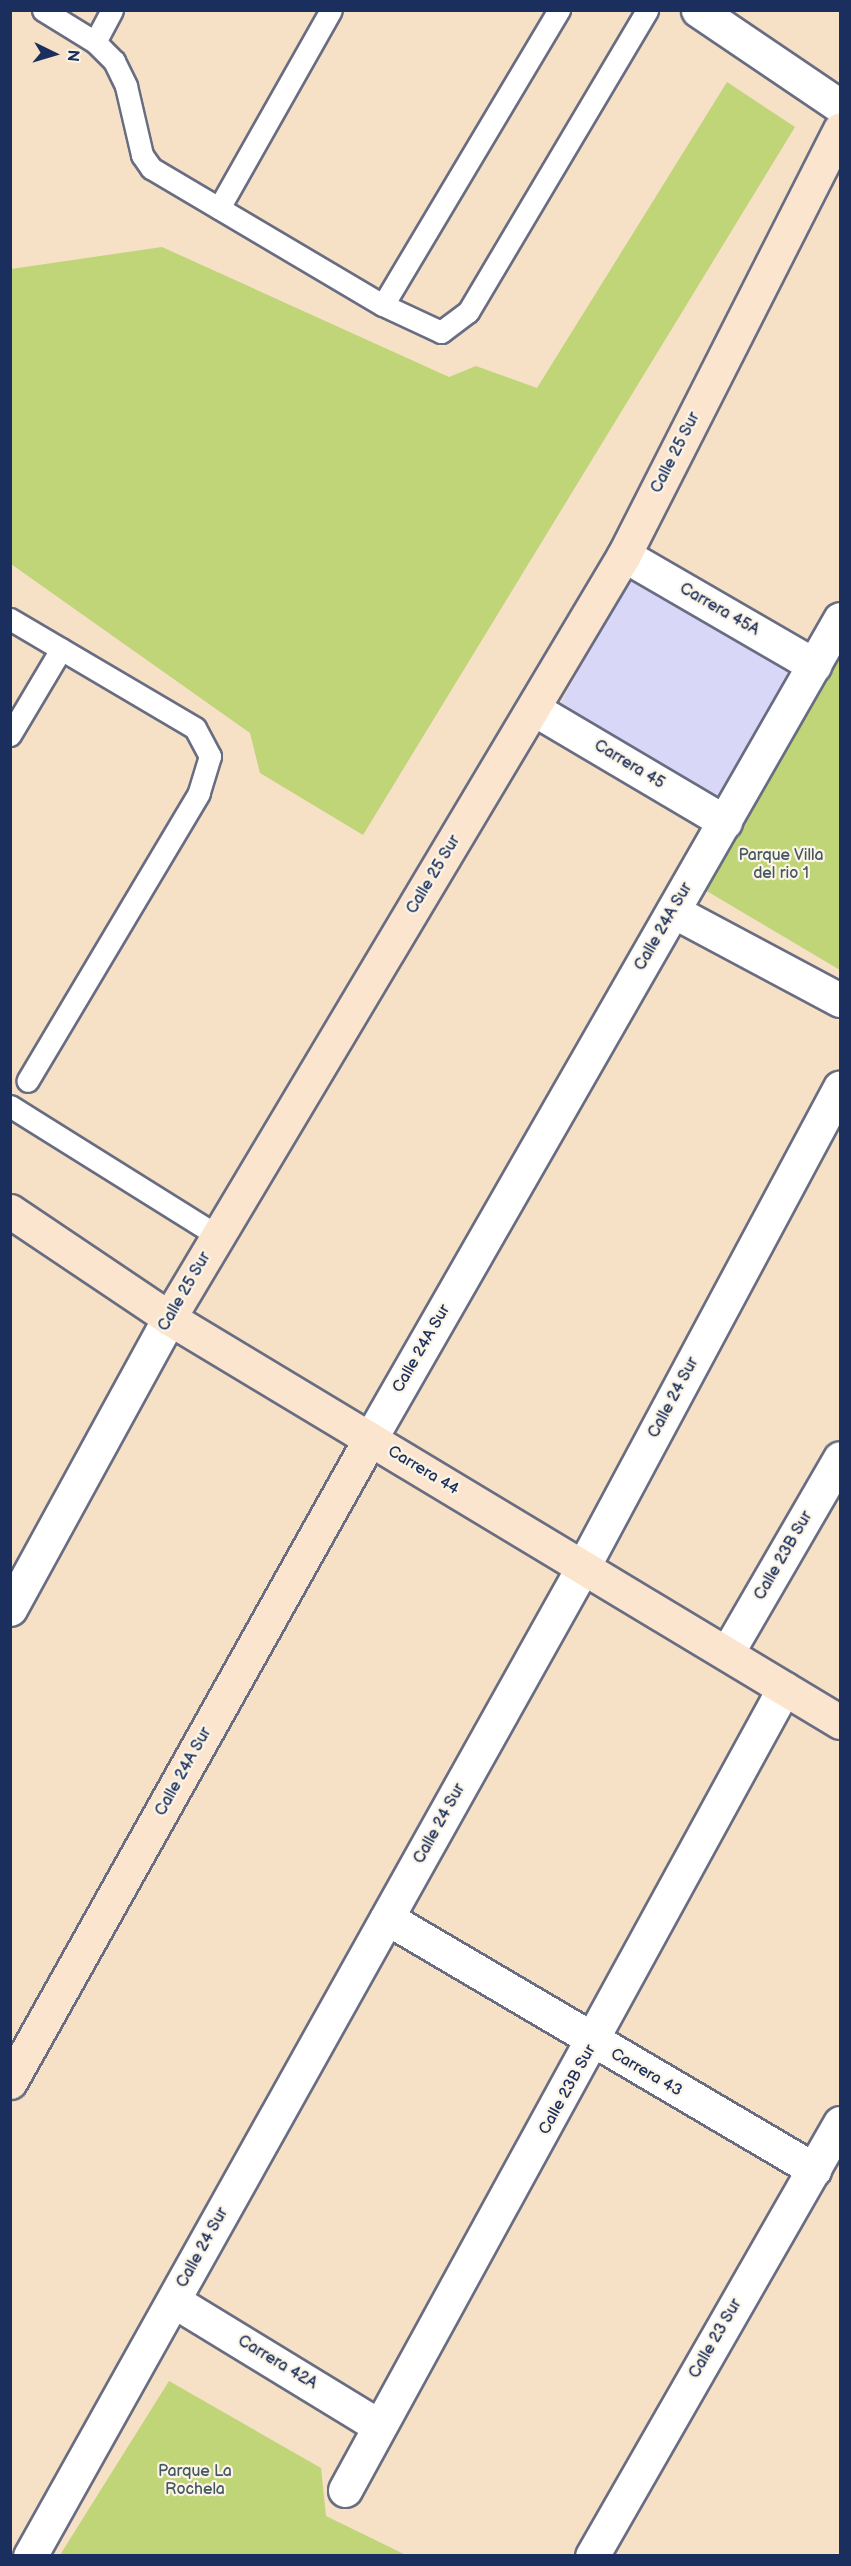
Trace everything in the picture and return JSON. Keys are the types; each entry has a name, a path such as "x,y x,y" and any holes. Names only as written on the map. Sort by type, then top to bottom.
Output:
{"street":[{"path":"698,10 840,106"},
{"name":"Calle 25 Sur","path":"10,1610 169,1318 624,555 840,130"},
{"name":"Carrera 45A","path":"624,555 814,665"},
{"name":"Calle 24A Sur","path":"10,2082 370,1439 840,619"},
{"name":"Carrera 45","path":"534,708 725,822"},
{"path":"674,911 840,1000"},
{"name":"Calle 24 Sur","path":"24,2548 174,2301 583,1567 840,1087"},
{"name":"Carrera 44","path":"10,1210 169,1318 840,1722"},
{"name":"Calle 23B Sur","path":"727,1653 840,1458"},
{"name":"Calle 23B Sur","path":"345,2490 594,2044 784,1688"},
{"name":"Carrera 43","path":"387,1918 594,2044 814,2170"},
{"name":"Calle 23 Sur","path":"592,2556 840,2123"},
{"name":"Carrera 42A","path":"174,2301 379,2426"}],"lane":[{"path":"43,10 95,42 114,61 126,86 142,155 151,168 427,330 441,332 458,324 647,10"},
{"path":"95,42 112,10"},
{"path":"219,208 331,10"},
{"path":"383,305 559,10"},
{"path":"10,619 195,728 210,756 199,793 27,1080"},
{"path":"10,735 61,649"},
{"path":"10,1106 218,1236"}],"shaded area":[{"path":"632,574 803,669 726,808 555,713"}],"green space":[{"path":"727,82 795,127 363,835 260,773 250,733 11,564 11,269 162,247 449,377 476,366 537,388"},
{"name":"Parque Villa del rio 1","path":"840,641 840,970 700,887"},
{"name":"Parque La Rochela","path":"169,2381 321,2468 326,2516 406,2555 60,2555"}]}
